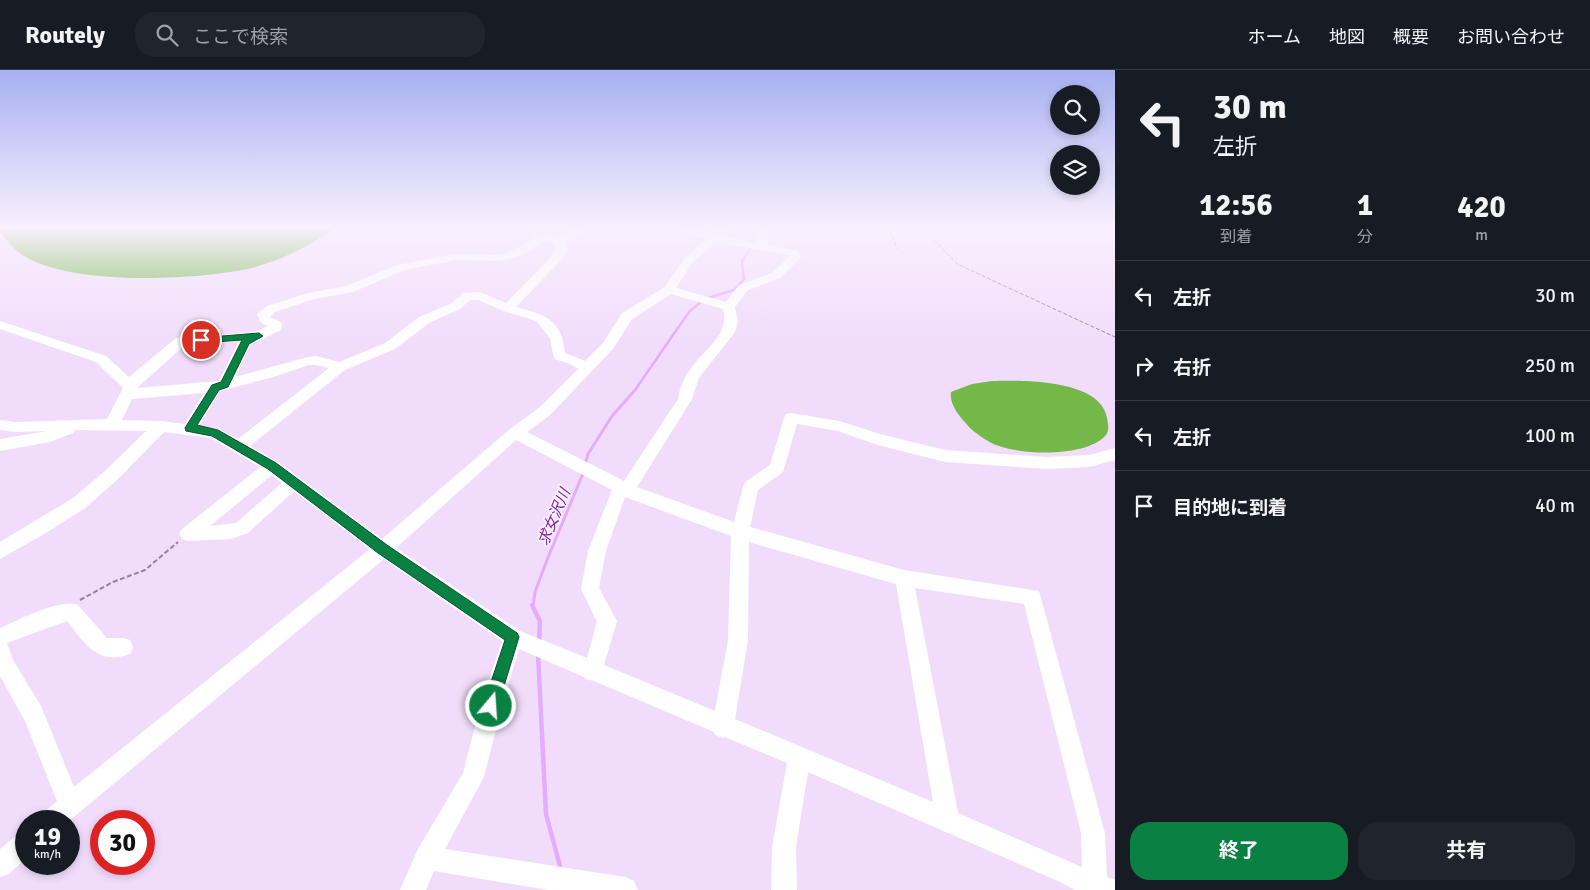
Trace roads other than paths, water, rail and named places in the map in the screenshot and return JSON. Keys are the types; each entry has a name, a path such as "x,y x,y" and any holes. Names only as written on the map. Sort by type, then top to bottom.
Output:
{"street":[{"path":"190,428 220,386 245,342 276,328 264,319 264,314 271,309 312,296 348,289 401,267 411,265"},
{"path":"508,308 550,265"},
{"path":"64,810 383,549 515,433 545,410 608,346 627,316 669,290 685,265"},
{"path":"627,490 685,399 685,388 699,366 723,340 732,324 730,307 743,288 776,275 780,267 785,265"},
{"path":"669,290 730,307"},
{"path":"239,447 340,367 390,346 424,320 456,306 467,296 480,296 508,308 540,318 557,337 559,356 573,360 587,368"},
{"path":"0,324 101,359 129,390"},
{"path":"112,425 133,382 181,341 259,336"},
{"path":"129,390 220,386 316,360 340,367"},
{"path":"724,727 738,640 740,532 751,487 777,468 791,418 840,426 878,439 945,456 1048,463 1089,461 1115,454"},
{"path":"0,445 50,436 80,424"},
{"path":"0,425 15,427 80,424 161,426 190,428 214,433 272,466 383,549 512,637 948,820 1067,872 1099,889"},
{"path":"0,551 80,503 101,486 161,426"},
{"path":"515,433 627,490 740,532 904,578 1032,597 1093,833 1099,889"},
{"path":"272,466 188,534 231,532 242,528 294,482"},
{"path":"592,672 607,621 590,589 596,550 619,490 627,490"},
{"path":"904,578 948,820"},
{"path":"0,637 71,611 103,647 123,647"},
{"path":"413,890 428,858 473,777 491,706 512,637"},
{"path":"1,660 33,714 70,805"},
{"path":"784,890 784,847 799,759"},
{"path":"0,865 15,852"},
{"path":"428,858 625,890"}],"waterway":[{"name":"求女沢川","path":"708,298 734,290 744,279 742,265"},
{"name":"求女沢川","path":"635,390 689,312 702,301"},
{"name":"求女沢川","path":"585,465 588,454 612,416 636,389"},
{"name":"求女沢川","path":"533,606 535,592 547,560 584,471"},
{"name":"求女沢川","path":"532,605 540,621 539,643"},
{"name":"求女沢川","path":"538,654 546,814 561,870"}]}
